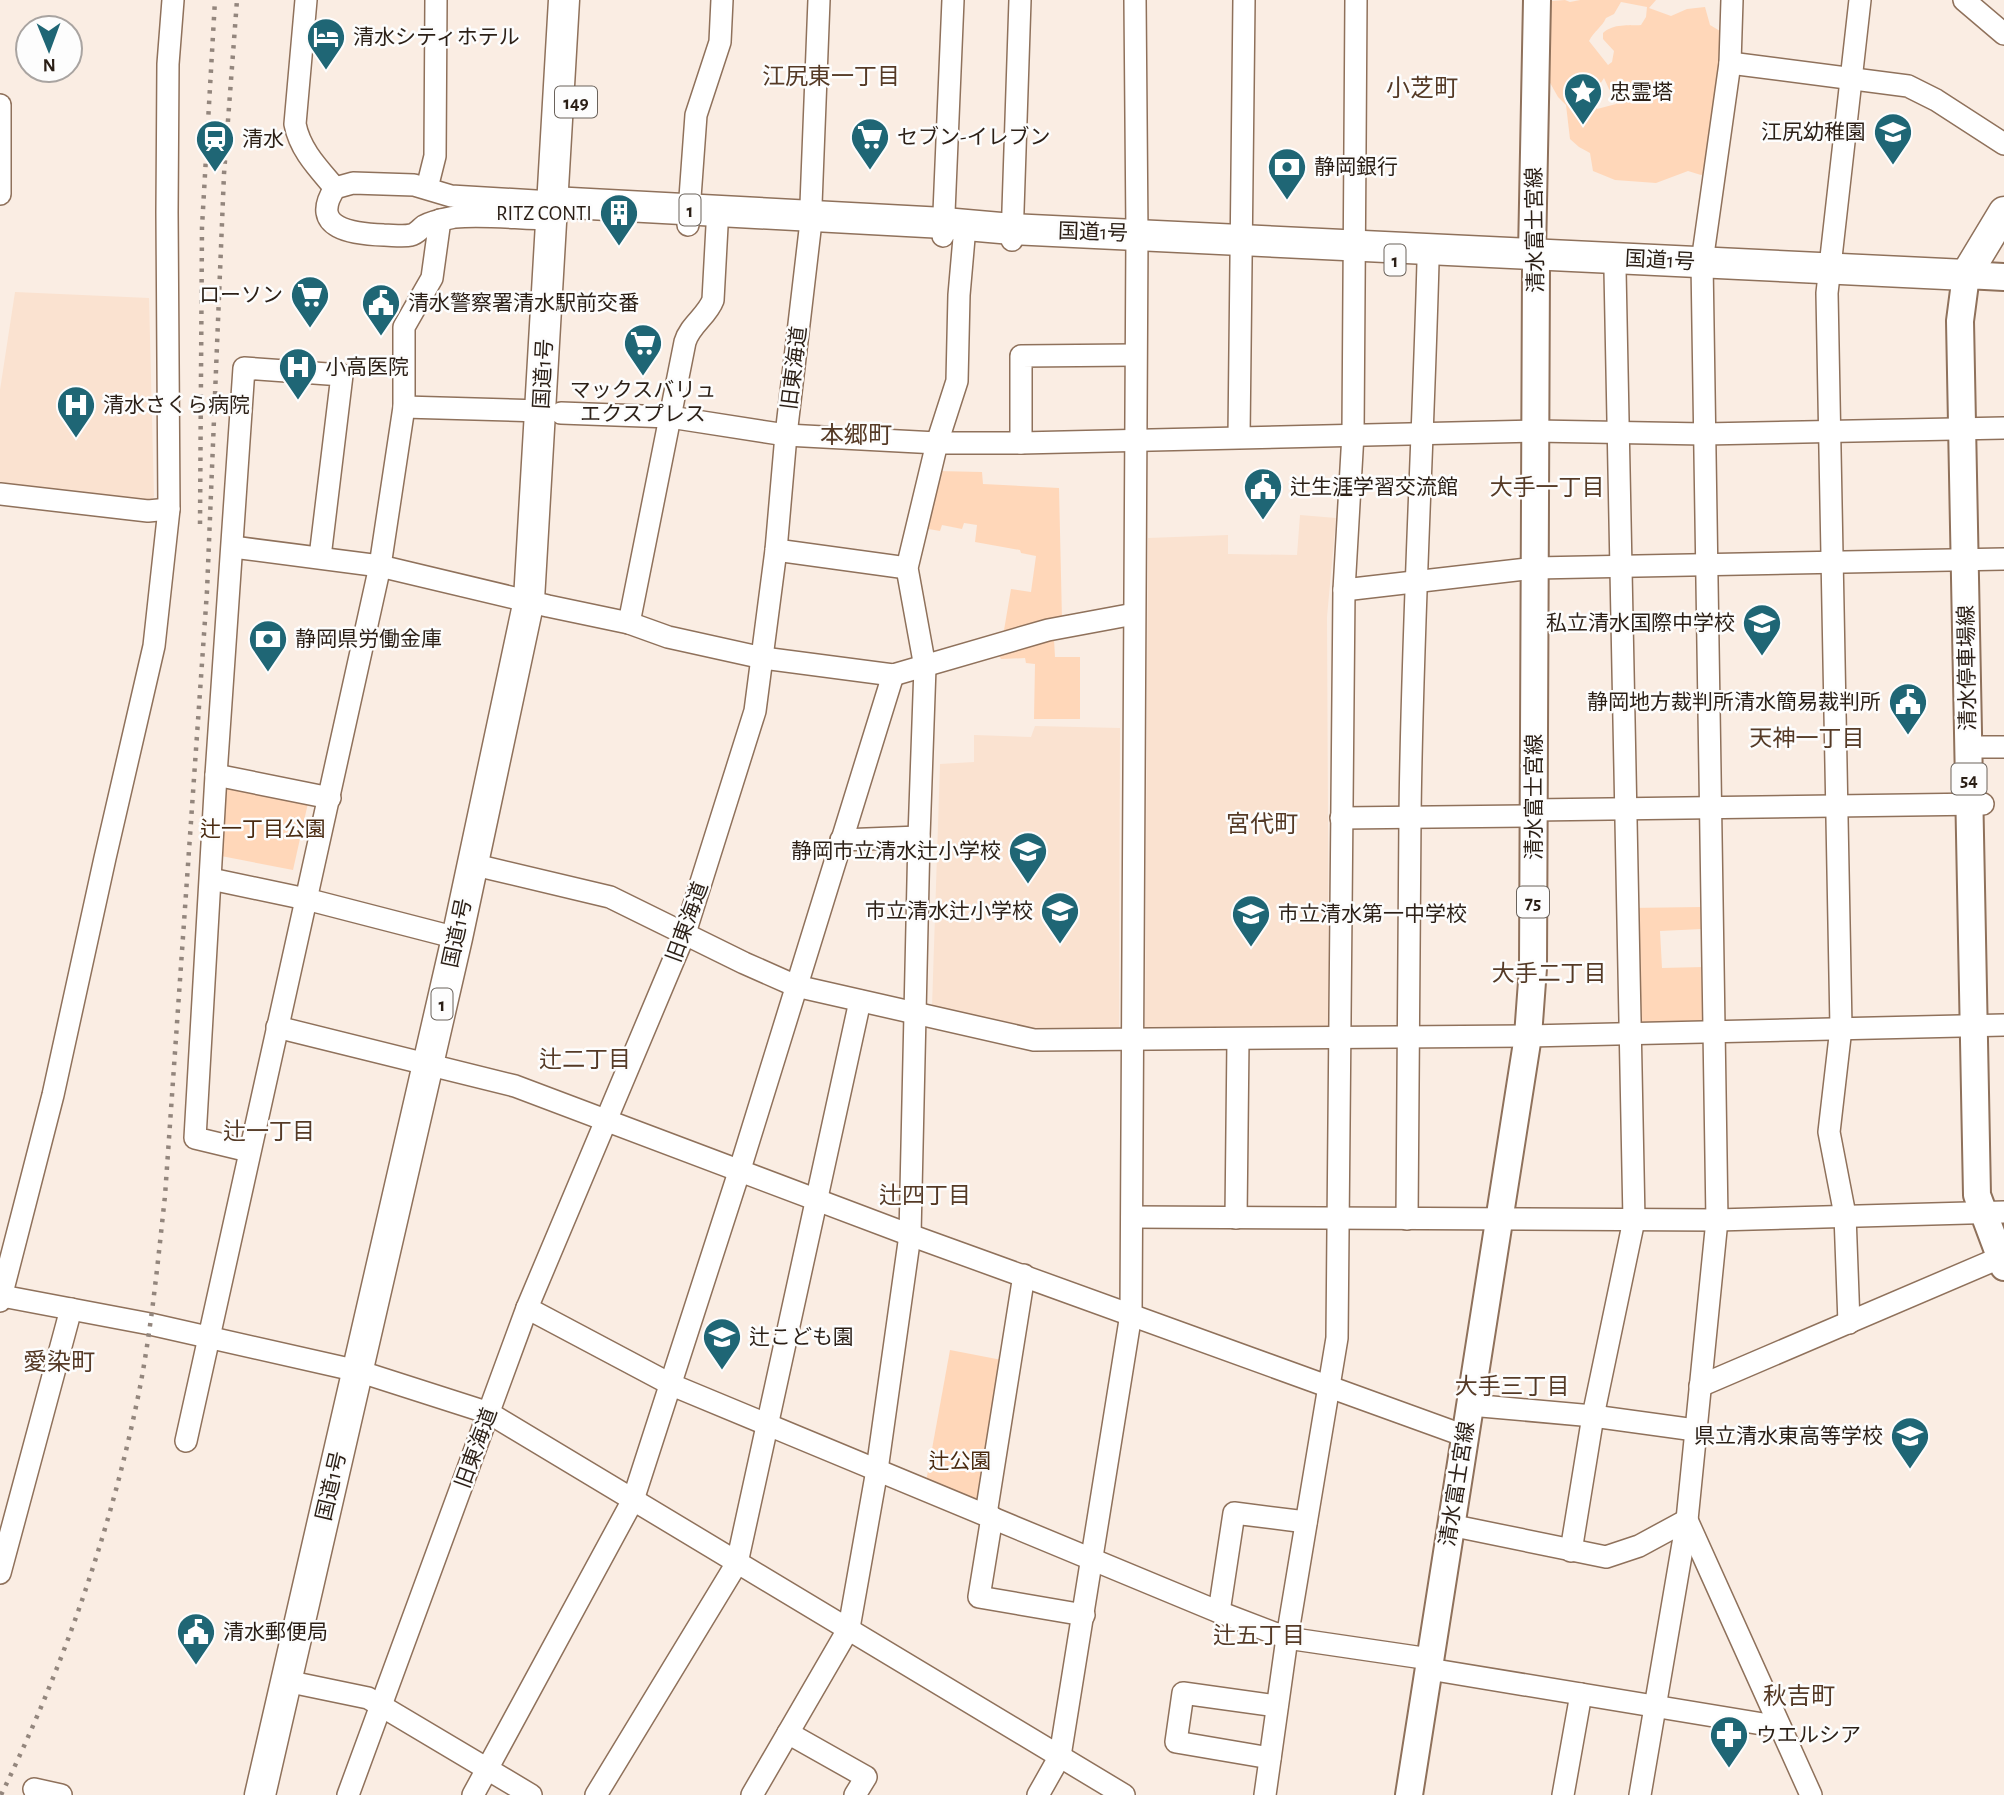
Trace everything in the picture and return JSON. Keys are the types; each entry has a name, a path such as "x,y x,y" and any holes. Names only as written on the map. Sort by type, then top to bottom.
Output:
{"highway":[{"name":"149","path":"561,211 564,0"},
{"name":"149","path":"561,211 582,0"},
{"name":"国道1号","path":"280,1795 297,1682 539,603 561,211 950,233 1984,282"},
{"path":"1984,282 2004,212"},
{"path":"1984,282 2004,243"},
{"name":"国道1号","path":"1355,251 1427,262 1534,260 1615,270 1702,268"},
{"name":"国道1号","path":"437,1066 457,938 481,865"},
{"name":"国道1号","path":"261,1795 297,1682"}],"main road":[{"name":"清水富士宮線","path":"1409,1795 1528,1036 1533,968 1537,0"},
{"name":"清水停車場線","path":"1984,282 1973,324 1969,428 1971,559 1976,803 1988,1025 1990,1194 1999,1236"},
{"name":"清水停車場線","path":"1971,559 1992,747 1976,803"}],"street":[{"path":"173,0 168,64 169,509 154,646 53,1095 1,1298 209,1337 367,1374 489,1413 1124,1795"},
{"path":"306,0 295,124 306,154 335,188"},
{"path":"427,188 435,156 436,0"},
{"path":"629,623 688,333 710,308 713,300 698,220 696,115 720,42 722,0"},
{"name":"旧東海道","path":"348,1795 527,1308 685,933 748,738 763,658 810,223 819,0"},
{"path":"752,1795 849,1628 877,1471 910,1235 919,837 926,667 907,568 937,443 957,381 959,295 950,233 953,0"},
{"path":"1012,234 1020,0"},
{"path":"1038,1795 1060,1756 1130,1314 1134,1039 1134,439 1137,241 1135,0"},
{"path":"1239,437 1244,0"},
{"path":"1265,1795 1287,1638 1337,1338 1344,590 1353,434 1356,0"},
{"path":"1640,1795 1687,1520 1717,1220 1702,268 1730,63 1732,0"},
{"path":"1849,1322 1845,1215 1829,1132 1840,1028 1828,274 1860,0"},
{"path":"1965,0 2004,34"},
{"path":"1730,63 1908,86 1936,100 2004,144"},
{"path":"0,105 0,194"},
{"path":"353,183 427,188 451,196 561,211 458,217 425,225 411,235 345,232 328,217 328,203 335,188 353,183"},
{"path":"186,1441 380,566 404,407 404,327 432,278 440,220"},
{"path":"1407,1219 1410,817 1415,582 1427,262"},
{"path":"1571,1551 1592,1416 1634,1220 1615,270"},
{"path":"1021,443 1021,356 1135,355"},
{"path":"249,1151 195,1139 216,775 244,368 342,375 320,557"},
{"path":"404,407 670,417 786,435 937,443 1536,431 1704,434 2004,428"},
{"path":"0,494 148,511 169,509"},
{"path":"233,547 380,566 629,623 668,637 763,658 892,675 1048,630 1134,614"},
{"path":"776,550 907,568"},
{"path":"1344,590 1535,569 2004,559"},
{"path":"473,1795 634,1500 740,1169 892,675"},
{"path":"216,775 330,798"},
{"path":"1341,818 1625,809 1976,803"},
{"path":"841,840 919,837"},
{"path":"481,865 610,897 796,986 1034,1040 1410,1038 1988,1025"},
{"path":"211,878 457,938"},
{"path":"596,1795 737,1563 860,1001"},
{"path":"277,1027 515,1086 910,1235 1465,1436"},
{"path":"1236,1218 1238,1040"},
{"path":"1132,1217 1717,1220 1845,1215 1999,1236"},
{"path":"1700,1386 1849,1322 1999,1236"},
{"path":"1024,1275 979,1597 1084,1615"},
{"path":"527,1308 672,1385 1287,1638 1581,1694 1780,1727"},
{"path":"0,1573 71,1309"},
{"path":"1470,1405 1592,1416 1695,1430"},
{"path":"1219,1612 1234,1513 1306,1522"},
{"path":"1450,1525 1606,1557 1639,1546 1687,1520"},
{"path":"1687,1520 1811,1795"},
{"path":"297,1682 368,1698 531,1795"},
{"path":"1270,1758 1176,1742 1183,1693 1277,1706"},
{"path":"1563,1795 1581,1694"},
{"path":"788,1734 866,1777 855,1795"},
{"path":"34,1789 61,1795"}],"shaded area":[{"name":"清水さくら病院","path":"15,292 149,298 154,497 146,503 0,487 0,390"},
{"path":"1300,515 1336,518 1327,617 1329,1028 1145,1028 1148,538 1228,535 1228,554 1297,555"},
{"name":"静岡市立清水辻小学校","path":"1035,726 1120,728 1119,1032 1029,1032 932,1007 940,764 974,762 974,735 1031,737"}],"green space":[{"path":"1656,0 1649,8 1671,16 1687,9 1705,7 1710,25 1730,37 1713,173 1701,175 1688,171 1656,183 1615,180 1593,171 1590,153 1570,139 1566,105 1558,97 1544,72 1548,9 1552,1","holes":["1621,2 1647,7 1646,17 1641,25 1616,26 1603,33 1603,39 1614,51 1612,62 1608,65 1589,41 1606,18 1614,14","1604,78 1617,98 1616,104 1597,109 1594,93"]},
{"path":"937,471 982,472 983,484 1059,488 1062,620 1003,636 1011,589 1031,592 1036,556 1021,553 1020,550 975,542 977,525 964,523 962,529 942,525 940,531 923,528"},
{"path":"1054,639 1055,657 1080,657 1080,719 1034,719 1035,664 1026,663 1025,658 1001,659 999,655"},
{"name":"辻一丁目公園","path":"227,785 308,803 293,870 216,855 219,789"},
{"path":"1701,907 1702,929 1660,931 1662,968 1703,967 1705,1023 1634,1024 1629,908"},
{"name":"辻公園","path":"950,1350 1007,1361 983,1505 926,1482"}],"railway":[{"path":"200,524 202,227 215,0"},
{"path":"1,1795 45,1697 84,1596 129,1440 151,1316 165,1196 207,591 224,174 237,0"}],"place":[{"name":"清水シティホテル","path":"326,71"},
{"name":"忠霊塔","path":"1583,126"},
{"name":"江尻幼稚園","path":"1893,166"},
{"name":"セブン-イレブン","path":"870,171"},
{"name":"清水","path":"215,173"},
{"name":"静岡銀行","path":"1287,201"},
{"name":"RITZ CONTI","path":"619,247"},
{"name":"ローソン","path":"310,329"},
{"name":"清水警察署清水駅前交番","path":"381,337"},
{"name":"マックスバリュ エクスプレス","path":"643,377"},
{"name":"小高医院","path":"298,401"},
{"name":"清水さくら病院","path":"76,439"},
{"name":"辻生涯学習交流館","path":"1263,521"},
{"name":"私立清水国際中学校","path":"1762,657"},
{"name":"静岡県労働金庫","path":"268,673"},
{"name":"静岡地方裁判所清水簡易裁判所","path":"1908,736"},
{"name":"静岡市立清水辻小学校","path":"1028,885"},
{"name":"市立清水辻小学校","path":"1060,945"},
{"name":"市立清水第一中学校","path":"1251,948"},
{"name":"辻こども園","path":"722,1371"},
{"name":"県立清水東高等学校","path":"1910,1470"},
{"name":"清水郵便局","path":"196,1666"},
{"name":"ウエルシア","path":"1729,1769"}],"district":[{"name":"江尻東一丁目","path":"831,76"},
{"name":"小芝町","path":"1422,88"},
{"name":"本郷町","path":"856,435"},
{"name":"大手一丁目","path":"1547,487"},
{"name":"天神一丁目","path":"1807,738"},
{"name":"宮代町","path":"1262,824"},
{"name":"大手二丁目","path":"1549,973"},
{"name":"辻二丁目","path":"585,1059"},
{"name":"辻一丁目","path":"269,1131"},
{"name":"辻四丁目","path":"925,1195"},
{"name":"愛染町","path":"59,1362"},
{"name":"大手三丁目","path":"1512,1386"},
{"name":"辻五丁目","path":"1259,1635"},
{"name":"秋吉町","path":"1799,1696"}]}
